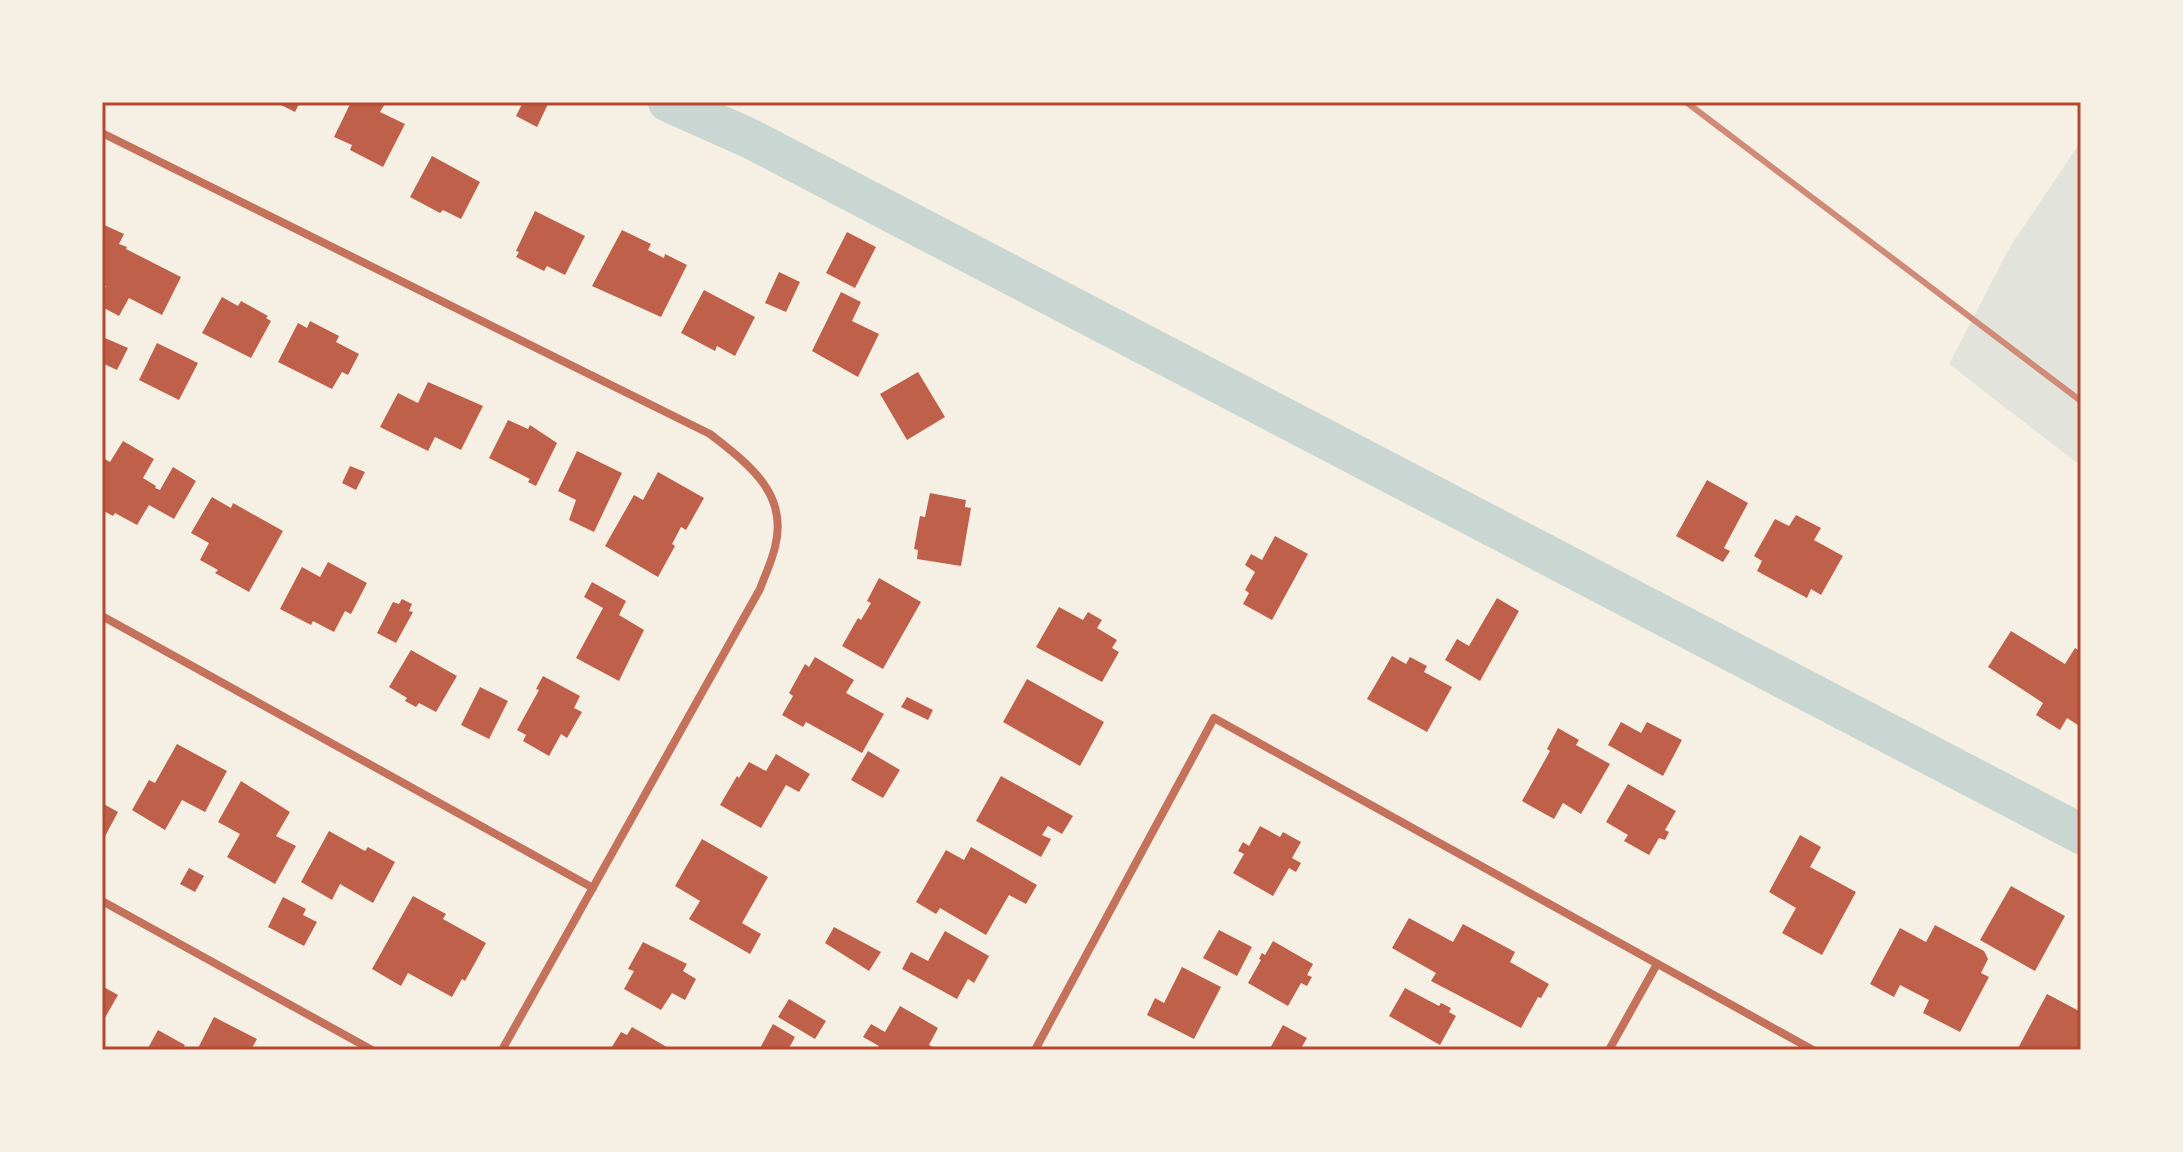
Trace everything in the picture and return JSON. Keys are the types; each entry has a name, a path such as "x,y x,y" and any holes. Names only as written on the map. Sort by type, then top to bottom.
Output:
{"street":[{"path":"102,133 710,434 764,481 775,500 778,523 776,546 760,589 502,1050"},
{"path":"102,616 593,888"},
{"path":"1035,1050 1214,718 1813,1050"},
{"path":"102,901 372,1050"},
{"path":"1609,1050 1657,964"}],"shaded area":[{"path":"2081,141 2081,466 1949,364 2010,247"}],"building":[{"path":"275,102 300,102 295,112"},
{"path":"351,102 386,102 380,112 405,124 383,167 350,150 352,145 334,137"},
{"path":"523,102 549,102 537,127 516,116"},
{"path":"432,156 480,182 461,219 443,210 440,213 410,197"},
{"path":"535,211 585,236 565,275 547,266 544,271 516,257"},
{"path":"102,224 124,234 119,244 126,249 181,277 162,315 129,298 119,316 102,307 102,294 106,286 102,284"},
{"path":"622,230 651,244 648,250 687,265 661,317 592,286"},
{"path":"847,232 876,247 855,288 826,273"},
{"path":"779,272 800,282 786,312 765,303"},
{"path":"704,290 755,317 735,356 717,346 715,351 681,333"},
{"path":"841,292 861,302 852,321 879,334 858,377 812,351"},
{"path":"222,297 238,306 241,301 268,316 266,318 271,321 251,358 202,333"},
{"path":"310,321 339,336 336,342 359,354 348,375 342,372 332,389 278,362 298,323 307,328"},
{"path":"105,338 128,348 117,370 102,363"},
{"path":"157,343 198,363 179,400 139,380"},
{"path":"918,372 945,417 907,440 880,394"},
{"path":"428,382 483,406 461,450 435,437 428,451 380,427 398,393 418,403"},
{"path":"508,420 528,429 530,425 557,443 536,486 528,482 530,479 489,458"},
{"path":"123,441 154,459 143,478 155,488 160,490 173,467 196,481 174,519 149,505 137,525 102,510 102,464 105,459 110,462"},
{"path":"577,451 622,473 594,532 569,520 576,500 558,491"},
{"path":"350,466 365,472 356,490 342,483"},
{"path":"658,472 704,498 686,530 681,527 672,544 675,546 658,577 605,546 634,495 643,500"},
{"path":"1707,480 1748,503 1724,548 1730,551 1723,562 1676,536"},
{"path":"930,493 966,500 965,507 971,508 961,566 917,559 918,550 914,549 920,516 925,517"},
{"path":"212,497 231,508 233,503 283,531 249,592 215,573 218,570 200,560 209,543 191,533"},
{"path":"1796,515 1821,528 1814,540 1843,556 1821,595 1811,589 1807,598 1757,571 1762,561 1754,556 1775,519 1789,526"},
{"path":"1275,536 1308,554 1272,620 1243,604 1249,593 1245,590 1255,572 1245,565 1251,554 1262,560"},
{"path":"328,562 367,583 351,614 345,611 334,632 313,621 311,625 280,609 302,567 320,577"},
{"path":"879,578 921,602 883,669 842,646 871,603 867,601"},
{"path":"592,582 626,601 619,615 644,630 619,681 576,658 603,608 584,597"},
{"path":"1497,598 1519,611 1480,681 1445,660 1457,639 1469,646"},
{"path":"402,599 412,604 409,611 413,612 396,643 377,633 393,602 399,604"},
{"path":"1059,607 1083,620 1088,612 1102,620 1097,628 1117,640 1112,648 1119,652 1102,682 1036,647"},
{"path":"2011,631 2065,664 2075,648 2081,652 2081,727 2067,718 2060,730 2036,715 2043,703 1988,667"},
{"path":"411,650 457,676 436,712 419,703 416,707 389,687"},
{"path":"1392,656 1406,664 1410,657 1427,666 1424,672 1452,687 1427,732 1367,699"},
{"path":"815,657 854,680 846,693 884,714 862,753 806,722 803,727 782,715 793,696 789,693 805,664 809,667"},
{"path":"543,676 580,696 574,708 582,712 567,738 561,734 549,756 523,741 526,735 517,730 539,690 536,689"},
{"path":"1027,679 1104,722 1080,766 1003,722"},
{"path":"480,687 508,701 489,739 461,725"},
{"path":"907,697 933,710 928,720 901,707"},
{"path":"1621,722 1641,733 1647,722 1682,740 1663,776 1608,745"},
{"path":"1558,728 1579,740 1576,745 1610,764 1581,814 1563,803 1554,819 1522,801 1550,751 1547,749"},
{"path":"177,744 227,771 205,812 182,800 165,830 132,810 149,780 155,783"},
{"path":"868,751 900,770 883,798 851,780"},
{"path":"776,754 810,774 799,792 786,785 761,828 720,805 749,762 766,771"},
{"path":"1001,776 1073,816 1062,834 1048,826 1042,835 1051,839 1041,857 976,821"},
{"path":"241,781 290,812 276,836 296,846 275,884 227,857 240,834 218,822"},
{"path":"1628,784 1676,811 1665,830 1669,832 1665,840 1659,838 1649,855 1624,841 1628,835 1606,822"},
{"path":"102,803 118,812 102,842"},
{"path":"1260,826 1280,837 1283,832 1301,842 1292,858 1301,863 1296,872 1289,868 1273,896 1233,873 1244,854 1238,851 1243,842 1249,846"},
{"path":"329,831 365,851 368,847 395,862 373,903 340,884 332,900 301,882"},
{"path":"1800,835 1821,847 1810,867 1856,892 1822,955 1782,933 1796,908 1769,892"},
{"path":"702,839 768,877 742,923 761,934 750,954 689,919 700,901 675,886"},
{"path":"971,847 1037,885 1026,904 1009,895 986,935 940,908 936,914 916,902 946,850 964,860"},
{"path":"189,868 204,876 195,892 180,884"},
{"path":"2011,886 2065,916 2035,971 1980,940"},
{"path":"413,896 446,914 443,919 486,943 465,981 462,979 452,997 408,973 401,986 372,969"},
{"path":"283,897 306,909 303,915 317,922 304,946 268,927"},
{"path":"1409,918 1453,942 1463,924 1515,952 1510,962 1549,984 1521,1028 1431,981 1436,973 1392,948"},
{"path":"1935,925 1984,951 1988,959 1981,973 1989,977 1960,1032 1923,1013 1929,1000 1900,985 1894,997 1870,984 1900,928 1926,942"},
{"path":"834,927 881,952 869,971 825,943"},
{"path":"1219,930 1252,947 1237,976 1203,958"},
{"path":"945,931 989,956 974,983 968,979 957,999 902,969 911,952 928,961"},
{"path":"1273,941 1313,964 1307,975 1312,977 1307,986 1301,983 1288,1006 1248,983 1262,953 1265,955"},
{"path":"643,942 687,964 683,971 696,979 685,1000 672,993 661,1010 624,989 634,971 628,969"},
{"path":"1182,967 1221,987 1194,1039 1147,1015 1155,998 1164,1003"},
{"path":"102,986 118,995 102,1023"},
{"path":"1405,988 1439,1006 1441,1003 1451,1008 1449,1012 1456,1016 1440,1045 1389,1016"},
{"path":"2047,994 2081,1012 2081,1050 2017,1050"},
{"path":"789,999 826,1021 815,1039 778,1017"},
{"path":"900,1006 938,1028 929,1045 938,1050 876,1050 879,1046 863,1037 871,1024 885,1032"},
{"path":"214,1017 257,1039 251,1050 197,1050"},
{"path":"773,1024 795,1037 788,1050 759,1050"},
{"path":"1283,1025 1307,1038 1300,1050 1269,1050"},
{"path":"632,1027 672,1050 610,1050 621,1032 627,1035"},
{"path":"158,1030 185,1045 182,1050 147,1050"}],"waterway":[{"path":"668,102 751,139 2081,834"}],"railway":[{"path":"1686,102 2081,401"}]}
